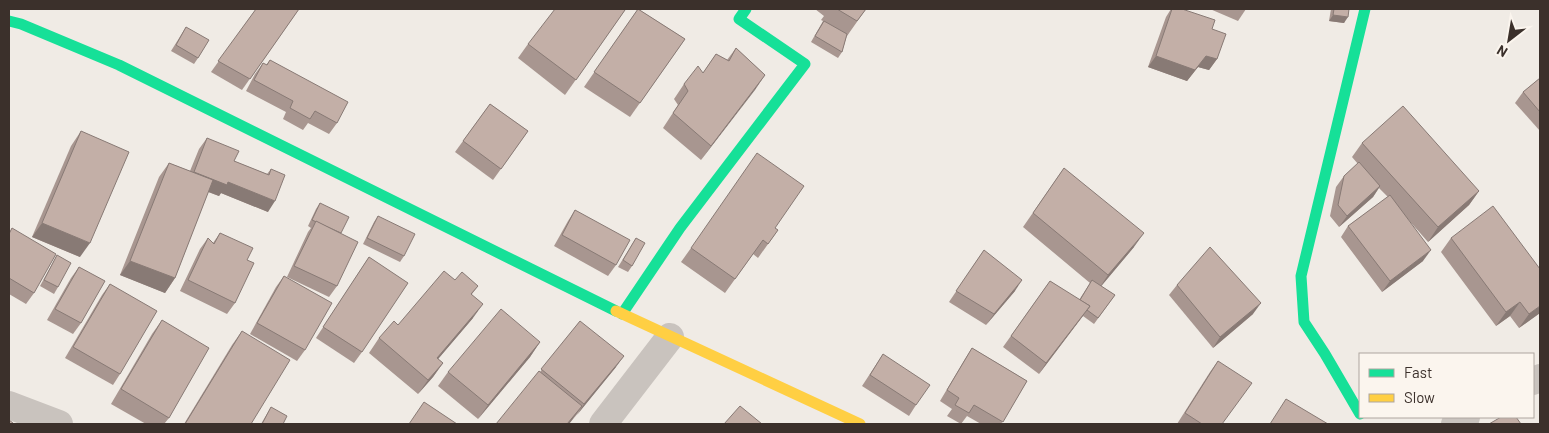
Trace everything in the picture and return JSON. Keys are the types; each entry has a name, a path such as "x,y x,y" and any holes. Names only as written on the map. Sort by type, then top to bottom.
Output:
{"street":[{"path":"622,314 680,228 805,64 738,19 746,9"},
{"path":"1359,412 1304,322 1301,276 1366,9"},
{"path":"20,18 119,65 622,314 860,424"},
{"path":"602,424 670,337"},
{"path":"9,405 60,424"}],"building":[{"path":"256,9 299,9 250,79 218,61"},
{"path":"555,9 625,10 576,80 528,44"},
{"path":"638,9 685,39 640,103 594,72"},
{"path":"837,9 866,9 857,21"},
{"path":"1172,9 1182,9 1215,20 1212,29 1226,34 1217,59 1206,56 1195,70 1156,56"},
{"path":"1334,9 1349,9 1348,17 1333,15"},
{"path":"824,21 847,34 842,52 815,36"},
{"path":"186,27 209,40 198,58 176,45"},
{"path":"736,48 765,75 711,146 673,113 688,91 684,84 698,66 703,73 716,54 729,61"},
{"path":"270,60 348,102 337,123 315,111 310,119 290,108 293,101 254,80 263,63 267,65"},
{"path":"1540,78 1540,112 1523,92"},
{"path":"490,104 528,131 501,169 463,141"},
{"path":"1403,106 1479,191 1438,227 1362,143"},
{"path":"81,131 129,152 90,243 42,223"},
{"path":"207,138 239,151 234,161 269,175 271,169 285,175 275,201 228,182 227,185 194,172"},
{"path":"757,153 804,186 775,228 778,230 768,244 763,240 735,279 691,248"},
{"path":"1359,162 1380,186 1347,216 1338,205 1344,176"},
{"path":"169,163 213,180 175,278 130,261"},
{"path":"1064,168 1144,233 1108,275 1033,213"},
{"path":"1390,195 1431,250 1390,281 1348,226"},
{"path":"320,203 349,217 341,233 312,220"},
{"path":"1493,206 1540,269 1540,306 1529,314 1520,302 1506,312 1451,238"},
{"path":"575,210 630,240 616,265 562,235"},
{"path":"378,216 415,234 404,256 367,238"},
{"path":"316,221 358,242 337,286 294,266"},
{"path":"12,228 56,254 34,293 9,278 9,234"},
{"path":"220,233 253,248 247,260 254,263 235,303 188,280 208,238 214,244"},
{"path":"636,238 645,243 632,266 623,260"},
{"path":"1210,247 1261,303 1220,337 1177,285"},
{"path":"984,250 1022,280 994,314 956,291"},
{"path":"57,255 71,263 58,287 44,280"},
{"path":"369,257 408,283 362,352 323,327"},
{"path":"79,267 105,281 81,323 55,309"},
{"path":"444,271 455,280 462,272 478,286 471,294 483,304 437,358 443,363 428,380 379,338 394,321 398,325"},
{"path":"284,276 332,303 305,350 257,323"},
{"path":"1092,280 1115,295 1098,318 1087,310 1090,306 1080,300"},
{"path":"1050,281 1090,306 1046,363 1011,336"},
{"path":"110,284 157,311 120,374 73,347"},
{"path":"501,309 540,342 488,405 448,372"},
{"path":"162,320 209,348 169,418 121,389"},
{"path":"580,321 624,356 584,404 541,369"},
{"path":"242,331 290,360 251,424 185,424"},
{"path":"972,348 1027,381 1003,422 974,405 969,413 955,405 959,398 947,390"},
{"path":"883,354 930,385 916,405 870,375"},
{"path":"1218,361 1252,383 1222,424 1202,424 1185,413"},
{"path":"539,371 582,406 567,424 496,424"},
{"path":"1286,399 1328,424 1270,424"},
{"path":"424,402 457,424 409,424"},
{"path":"740,406 762,424 724,424"},
{"path":"271,407 287,416 283,424 262,424"},
{"path":"1499,418 1517,418 1521,424 1489,424"}],"traffic: fast":[{"path":"622,314 680,228 805,64 739,19 746,9"},
{"path":"1359,412 1304,322 1301,276 1365,9"},
{"path":"9,21 21,24 119,65 616,311"}],"traffic: slow":[{"path":"616,311 860,424"}]}
